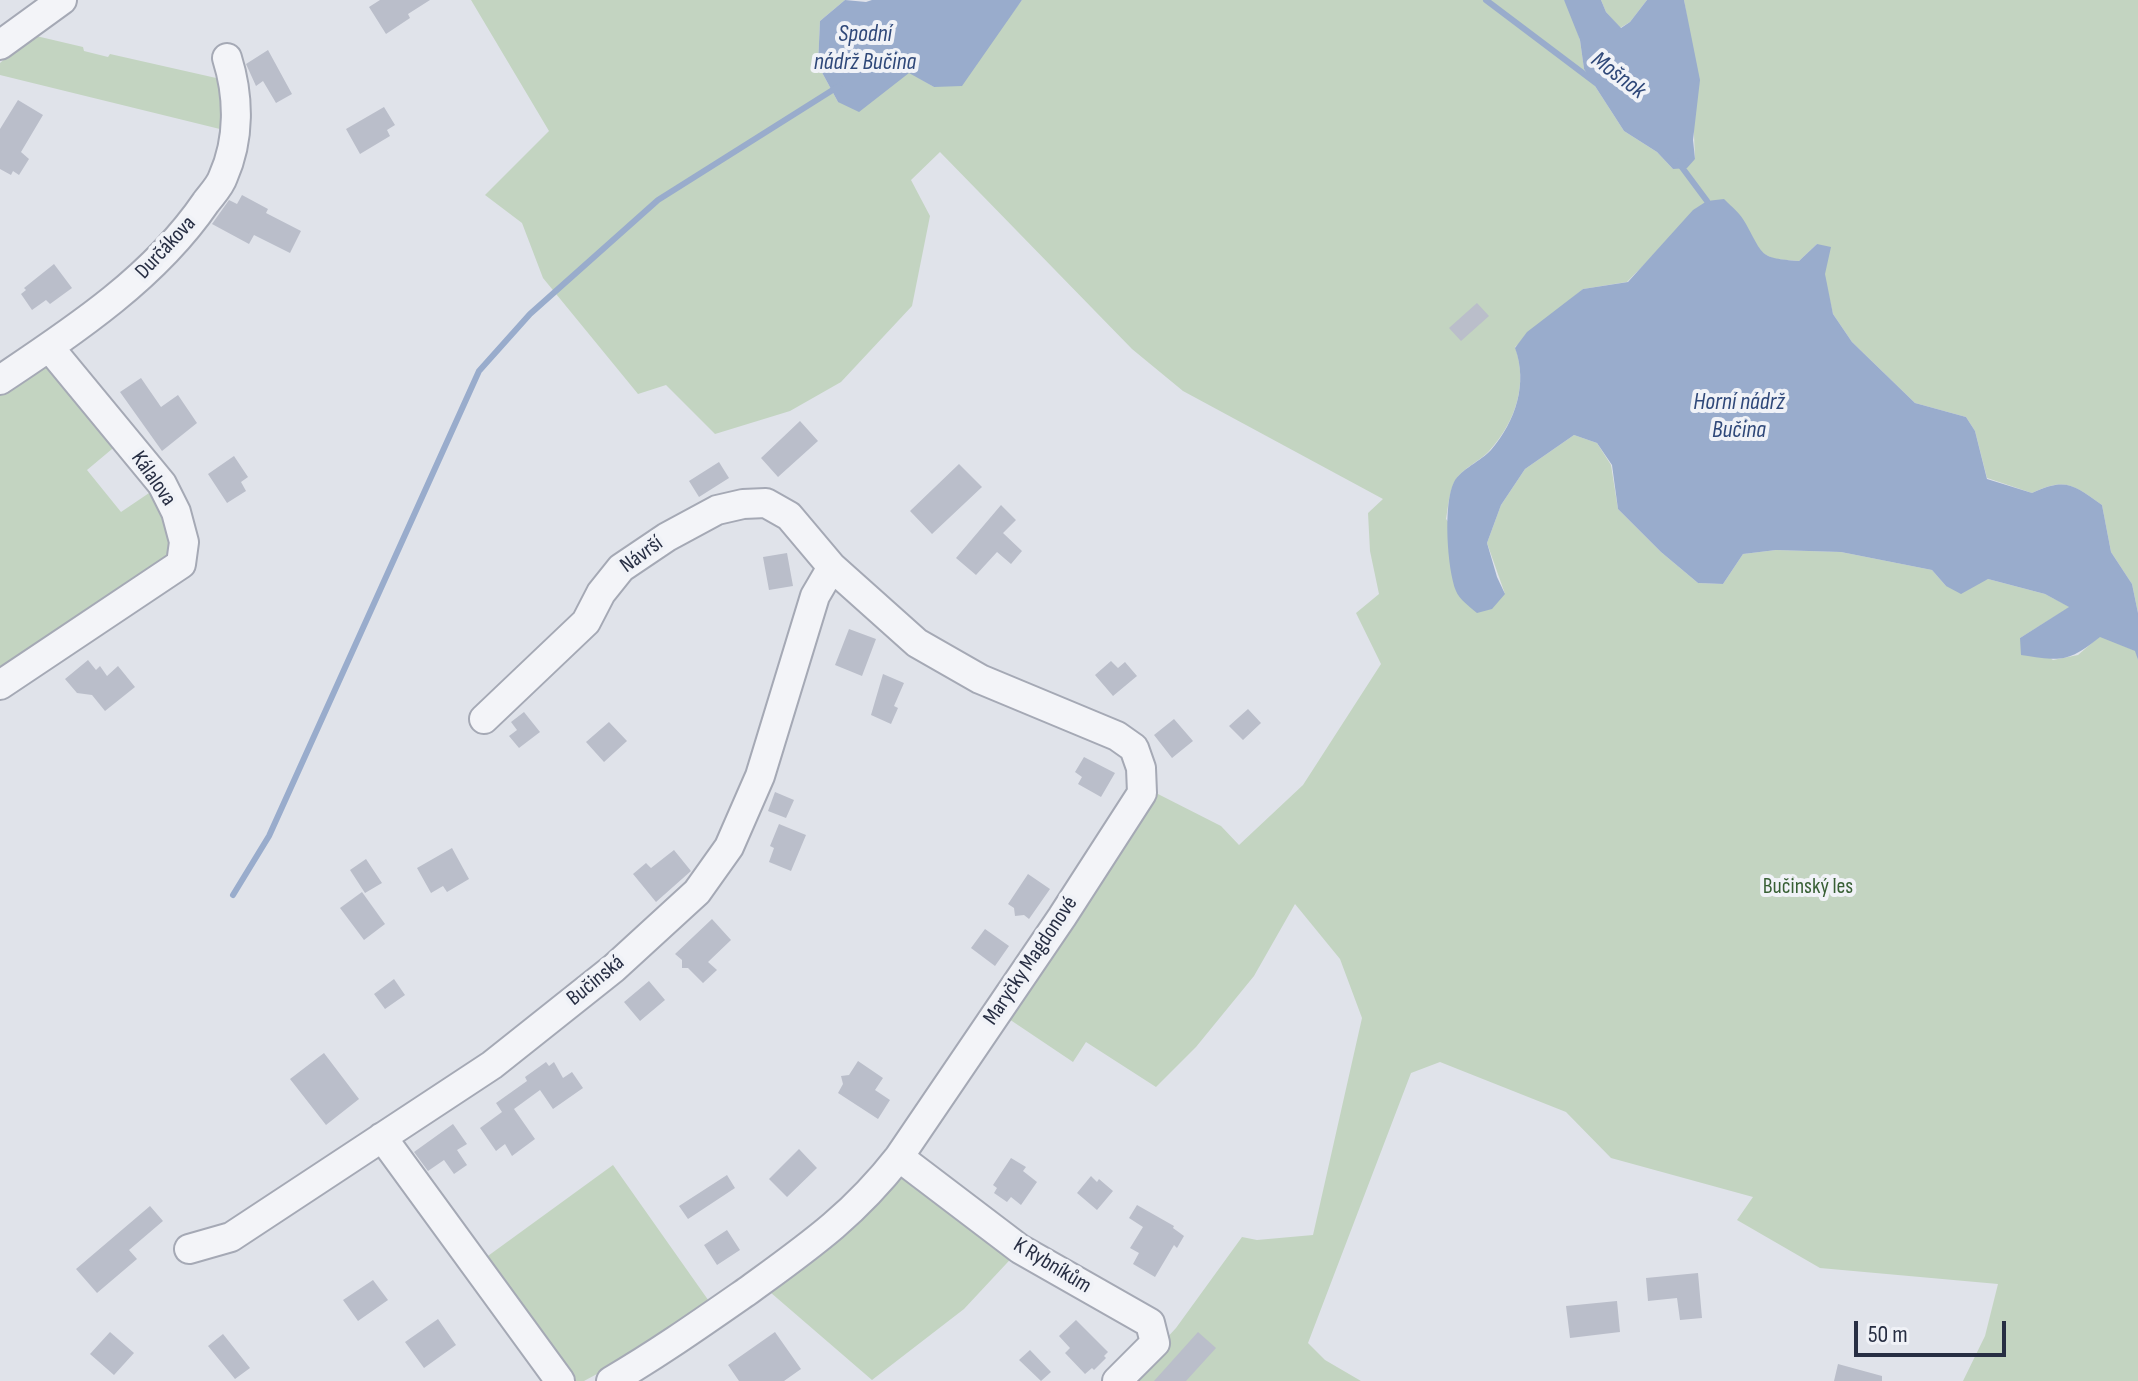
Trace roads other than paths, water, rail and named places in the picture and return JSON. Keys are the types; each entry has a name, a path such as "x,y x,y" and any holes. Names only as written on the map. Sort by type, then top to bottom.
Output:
{"street":[{"path":"0,45 62,0"},
{"name":"Durčákova","path":"0,380 140,278 188,229 223,178 235,133 236,86 227,58"},
{"name":"Kálalova","path":"0,685 181,564 184,542 176,512 162,484 49,347"},
{"name":"Návrší","path":"484,719 586,622 601,593 621,568 667,537 717,510 766,503 789,516 832,567"},
{"name":"Bučinská","path":"189,1249 231,1237 492,1065 614,968 697,892 729,847 760,776 815,596 832,567"},
{"name":"Maryčky Magdonové","path":"611,1381 664,1350 827,1234 873,1191 1053,930 1142,793 1141,768 1134,748 1117,736 980,679 917,643 832,567"},
{"path":"382,1137 560,1381"},
{"name":"K Rybníkům","path":"899,1157 1020,1249 1150,1323 1155,1343 1117,1381"}],"water":[{"name":"Spodní nádrž Bučina","path":"845,0 1022,0 962,86 934,87 909,73 859,112 838,102 818,65 820,21"},
{"path":"1564,0 1601,0 1606,12 1621,28 1630,22 1647,0 1684,0 1700,80 1693,140 1695,159 1687,168 1673,169 1657,152 1624,131 1584,69 1580,40"},
{"name":"Horní nádrž Bučina","path":"1724,199 1742,217 1760,249 1769,256 1799,261 1817,244 1831,247 1825,274 1833,314 1852,342 1915,403 1966,417 1975,431 1987,479 2032,493 2062,484 2077,488 2102,505 2111,552 2132,584 2138,613 2138,660 2135,651 2100,637 2080,652 2064,658 2021,655 2020,638 2069,607 2045,594 1988,579 1961,594 1946,586 1932,570 1841,552 1776,550 1743,554 1723,584 1698,583 1618,509 1612,465 1597,443 1574,435 1525,469 1501,505 1487,543 1505,594 1492,609 1477,613 1462,600 1453,581 1448,505 1454,482 1491,450 1513,414 1520,388 1515,348 1527,332 1583,289 1628,282 1693,210 1707,201"}],"waterway":[{"name":"Mošnok","path":"1486,0 1596,83"},
{"path":"233,895 269,836 479,371 530,314 658,200 839,86"},
{"name":"Mošnok","path":"1678,162 1707,201"}],"park label":[{"name":"Bučinský les","path":"1808,887"}]}
